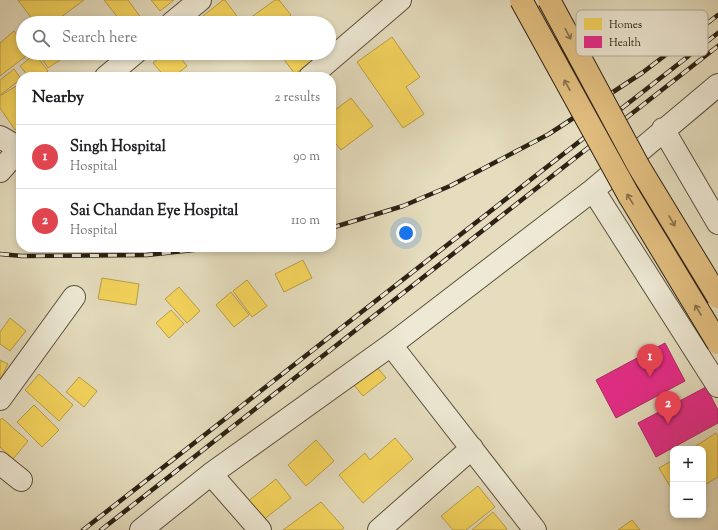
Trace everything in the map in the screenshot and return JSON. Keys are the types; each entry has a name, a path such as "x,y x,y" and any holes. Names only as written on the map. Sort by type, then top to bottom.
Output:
{"main road":[{"path":"521,0 628,194 718,343"},
{"path":"549,0 576,50"},
{"path":"580,56 640,167 718,297"}],"street":[{"path":"181,16 200,0"},
{"path":"336,55 400,0"},
{"path":"112,72 127,60"},
{"path":"316,72 330,60"},
{"path":"141,530 211,474 391,345 593,190 663,129 718,85"},
{"path":"663,129 718,223"},
{"path":"0,137 16,146"},
{"path":"0,171 16,153"},
{"path":"593,190 718,386"},
{"path":"0,399 74,297"},
{"path":"391,345 535,530"},
{"path":"379,530 472,448"},
{"path":"0,463 21,480"},
{"path":"211,474 260,530"}],"building: Homes":[{"path":"18,0 84,0 62,16 30,16"},
{"path":"104,0 128,0 140,16 117,16"},
{"path":"151,0 174,0 160,11"},
{"path":"225,0 237,16 203,16"},
{"path":"275,0 279,0 291,15 290,16 253,16"},
{"path":"14,31 16,34 16,60 21,60 0,76 0,43"},
{"path":"392,37 420,77 406,87 424,114 403,128 357,62"},
{"path":"28,60 40,60 48,71 25,72 20,66"},
{"path":"43,60 60,60 48,68"},
{"path":"157,60 182,60 187,66 179,72 161,72 153,63"},
{"path":"284,60 313,60 298,72 293,72"},
{"path":"14,69 16,72 16,83 0,95 0,80"},
{"path":"16,86 15,130 0,108 0,96"},
{"path":"351,98 373,126 341,150 336,144 336,109"},
{"path":"303,260 312,278 284,292 275,274"},
{"path":"102,278 139,284 136,305 98,299"},
{"path":"247,280 267,306 252,317 233,291"},
{"path":"179,287 200,311 187,323 165,299"},
{"path":"231,292 249,315 234,327 216,305"},
{"path":"171,310 184,324 169,338 156,323"},
{"path":"10,318 26,331 10,351 0,344 0,332"},
{"path":"0,360 8,364 0,380"},
{"path":"376,366 386,378 363,396 353,384"},
{"path":"39,374 73,405 59,421 25,390"},
{"path":"79,377 97,391 84,407 66,392"},
{"path":"34,405 59,430 42,447 17,422"},
{"path":"2,418 28,441 13,459 0,447 0,420"},
{"path":"716,433 718,436 718,477 706,484 706,446 696,446"},
{"path":"395,438 413,459 363,503 339,475 365,453 370,460"},
{"path":"316,440 334,461 306,486 288,465"},
{"path":"670,462 670,486 659,468"},
{"path":"276,479 291,498 262,521 247,502"},
{"path":"478,486 495,507 466,530 453,530 441,516"},
{"path":"321,502 344,528 341,530 283,530"},
{"path":"493,512 507,529 472,530"},
{"path":"632,520 640,530 618,530"}],"building: Health":[{"path":"665,343 685,381 616,418 596,380"},
{"path":"706,387 718,410 718,423 676,446 670,446 670,449 656,457 638,423"}],"railway":[{"path":"708,23 718,15"},
{"path":"708,41 718,33"},
{"path":"708,54 718,46"},
{"path":"336,226 403,206 450,186 549,134 642,73 664,56"},
{"path":"83,530 689,56"},
{"path":"101,530 705,56"},
{"path":"0,254 22,256 147,255 175,252"}],"place":[{"name":"Singh Hospital","path":"650,377"},
{"name":"Sai Chandan Eye Hospital","path":"668,424"}]}
